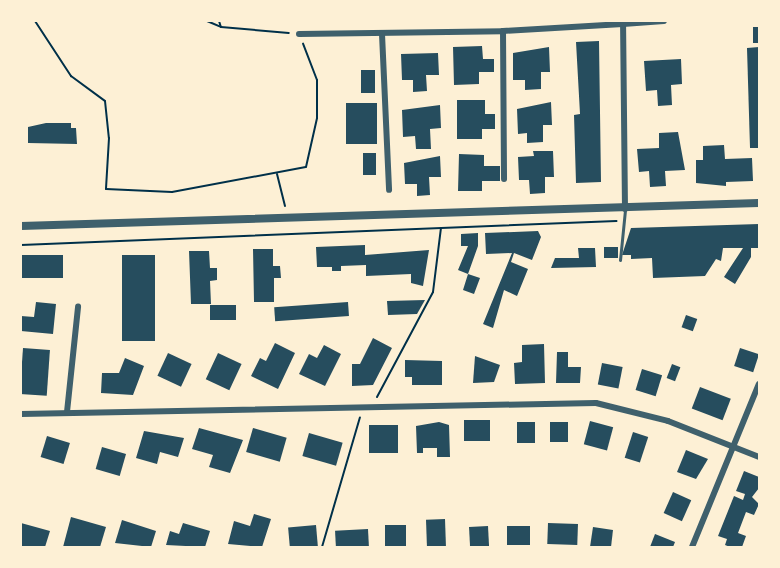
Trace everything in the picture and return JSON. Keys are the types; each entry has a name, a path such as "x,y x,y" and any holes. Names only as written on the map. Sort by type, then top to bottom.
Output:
{"street":[{"path":"299,33 381,34 503,31 664,21"},
{"path":"623,23 625,210"},
{"path":"503,31 504,178"},
{"path":"381,34 389,190"},
{"path":"21,226 285,216 625,210 759,203"},
{"path":"67,412 78,307"},
{"path":"692,547 759,384"},
{"path":"21,414 363,405 596,403 668,421 759,457"}],"lane":[{"path":"620,260 626,220 625,210"}],"path":[{"path":"35,21 71,76 105,101 108,138 106,189 172,192 306,167 313,149 317,80 299,33 221,27 207,21"},
{"path":"219,21 221,27"},
{"path":"277,174 285,216"},
{"path":"21,245 626,220"},
{"path":"373,405 433,292 441,228"},
{"path":"322,547 363,405"}],"building":[{"path":"753,27 759,27 759,43 753,43"},
{"path":"599,41 601,182 576,183 574,115 580,114 576,42"},
{"path":"482,46 483,59 494,59 494,72 479,72 479,84 454,85 453,47"},
{"path":"549,47 550,72 541,72 541,89 525,90 525,80 513,80 513,53"},
{"path":"759,47 759,148 750,148 747,48"},
{"path":"438,53 439,75 426,75 427,91 413,92 413,80 402,80 401,54"},
{"path":"681,59 682,84 671,85 672,105 658,106 657,90 646,91 644,61"},
{"path":"361,70 375,70 375,93 361,93"},
{"path":"457,100 485,100 485,114 495,114 495,129 482,129 482,139 457,139"},
{"path":"551,102 552,125 543,125 543,142 527,143 527,133 518,134 517,109"},
{"path":"346,103 377,103 377,144 346,144"},
{"path":"440,105 441,128 430,129 431,149 416,149 415,136 403,137 402,110"},
{"path":"46,123 71,123 71,128 76,128 77,144 28,143 28,127"},
{"path":"678,132 685,170 665,171 666,186 650,187 649,171 639,172 637,149 659,148 659,133"},
{"path":"724,145 725,159 752,158 753,181 726,182 726,186 696,183 696,160 703,160 703,146"},
{"path":"533,151 553,151 554,177 545,177 545,193 530,194 529,180 519,180 518,157 534,156"},
{"path":"363,153 376,153 376,175 363,175"},
{"path":"459,154 484,155 484,166 500,166 500,181 482,181 482,191 458,191"},
{"path":"440,156 441,177 429,177 430,195 417,196 417,184 405,184 404,163"},
{"path":"759,224 759,248 751,248 751,257 735,284 724,277 743,248 723,248 721,261 716,259 705,276 653,278 652,258 631,259 631,255 622,255 631,228"},
{"path":"538,231 541,237 532,260 514,253 511,262 528,269 517,296 504,290 493,328 483,324 512,253 486,254 485,233"},
{"path":"478,233 478,246 468,274 458,270 468,246 461,246 461,234"},
{"path":"365,245 365,255 429,250 423,286 411,283 411,274 366,276 366,265 341,266 341,271 332,271 332,267 317,267 316,247"},
{"path":"604,247 618,247 618,258 604,258"},
{"path":"578,248 595,248 596,267 551,268 555,258 579,258"},
{"path":"253,249 273,249 273,266 280,266 281,278 274,278 274,302 254,302"},
{"path":"189,251 209,251 210,268 217,268 217,280 210,281 211,304 191,304"},
{"path":"22,255 63,255 63,278 22,278"},
{"path":"122,255 155,255 155,341 122,341"},
{"path":"468,274 480,278 474,294 463,290"},
{"path":"425,300 417,314 388,315 387,301"},
{"path":"36,302 56,304 53,334 21,331 21,316 34,317"},
{"path":"348,302 349,316 275,321 274,307"},
{"path":"210,305 236,305 236,320 210,320"},
{"path":"686,315 697,319 693,331 682,327"},
{"path":"373,338 392,348 373,385 352,386 352,364 360,364"},
{"path":"275,343 295,353 278,389 251,376 260,358 266,361"},
{"path":"544,344 545,383 515,384 514,363 522,362 522,345"},
{"path":"324,345 341,354 325,386 299,374 309,354 317,358"},
{"path":"23,348 50,350 47,396 21,394"},
{"path":"740,348 759,354 753,372 734,366"},
{"path":"557,352 568,352 568,367 581,367 580,383 556,383"},
{"path":"168,353 192,364 181,387 157,376"},
{"path":"218,353 242,364 229,390 206,379"},
{"path":"475,356 500,365 494,382 473,383"},
{"path":"125,358 144,366 133,395 101,393 102,373 119,373"},
{"path":"405,360 442,361 442,385 412,385 412,377 405,377"},
{"path":"602,363 623,367 618,389 598,385"},
{"path":"672,364 680,367 675,381 667,378"},
{"path":"642,369 662,375 656,396 636,390"},
{"path":"700,387 731,399 723,420 692,408"},
{"path":"464,420 490,420 490,441 464,441"},
{"path":"590,421 613,427 607,450 584,444"},
{"path":"439,422 449,425 450,457 437,457 437,448 423,448 423,453 417,453 416,426"},
{"path":"517,422 535,422 535,443 517,443"},
{"path":"550,422 568,422 568,442 550,442"},
{"path":"369,425 398,425 398,453 369,453"},
{"path":"199,428 243,440 230,473 209,467 213,455 192,449"},
{"path":"253,428 287,438 280,462 246,452"},
{"path":"144,431 184,438 178,457 160,452 157,464 136,458"},
{"path":"633,432 648,437 640,463 625,458"},
{"path":"309,433 343,443 336,466 302,456"},
{"path":"47,436 70,443 64,464 41,457"},
{"path":"102,447 126,454 120,476 96,469"},
{"path":"686,450 708,459 696,479 677,472"},
{"path":"744,471 759,477 759,488 752,497 759,504 754,515 746,512 738,533 746,536 742,547 730,547 725,545 727,539 718,536 734,496 743,500 745,494 736,491"},
{"path":"673,492 691,500 682,521 664,513"},
{"path":"254,514 271,519 262,547 228,544 234,521 250,526"},
{"path":"71,517 106,527 100,547 63,547"},
{"path":"445,519 446,546 427,547 426,520"},
{"path":"122,520 156,531 151,547 115,543"},
{"path":"21,523 50,531 45,547 21,547"},
{"path":"183,523 210,531 205,547 166,545 170,531 179,534"},
{"path":"548,523 578,524 577,545 547,544"},
{"path":"316,525 318,547 290,547 288,527"},
{"path":"385,525 406,525 406,547 385,547"},
{"path":"488,526 489,546 470,547 469,527"},
{"path":"507,526 530,526 530,545 507,545"},
{"path":"593,527 613,530 611,547 590,547"},
{"path":"368,529 369,547 336,547 335,531"},
{"path":"655,534 675,542 673,547 650,547"}]}
